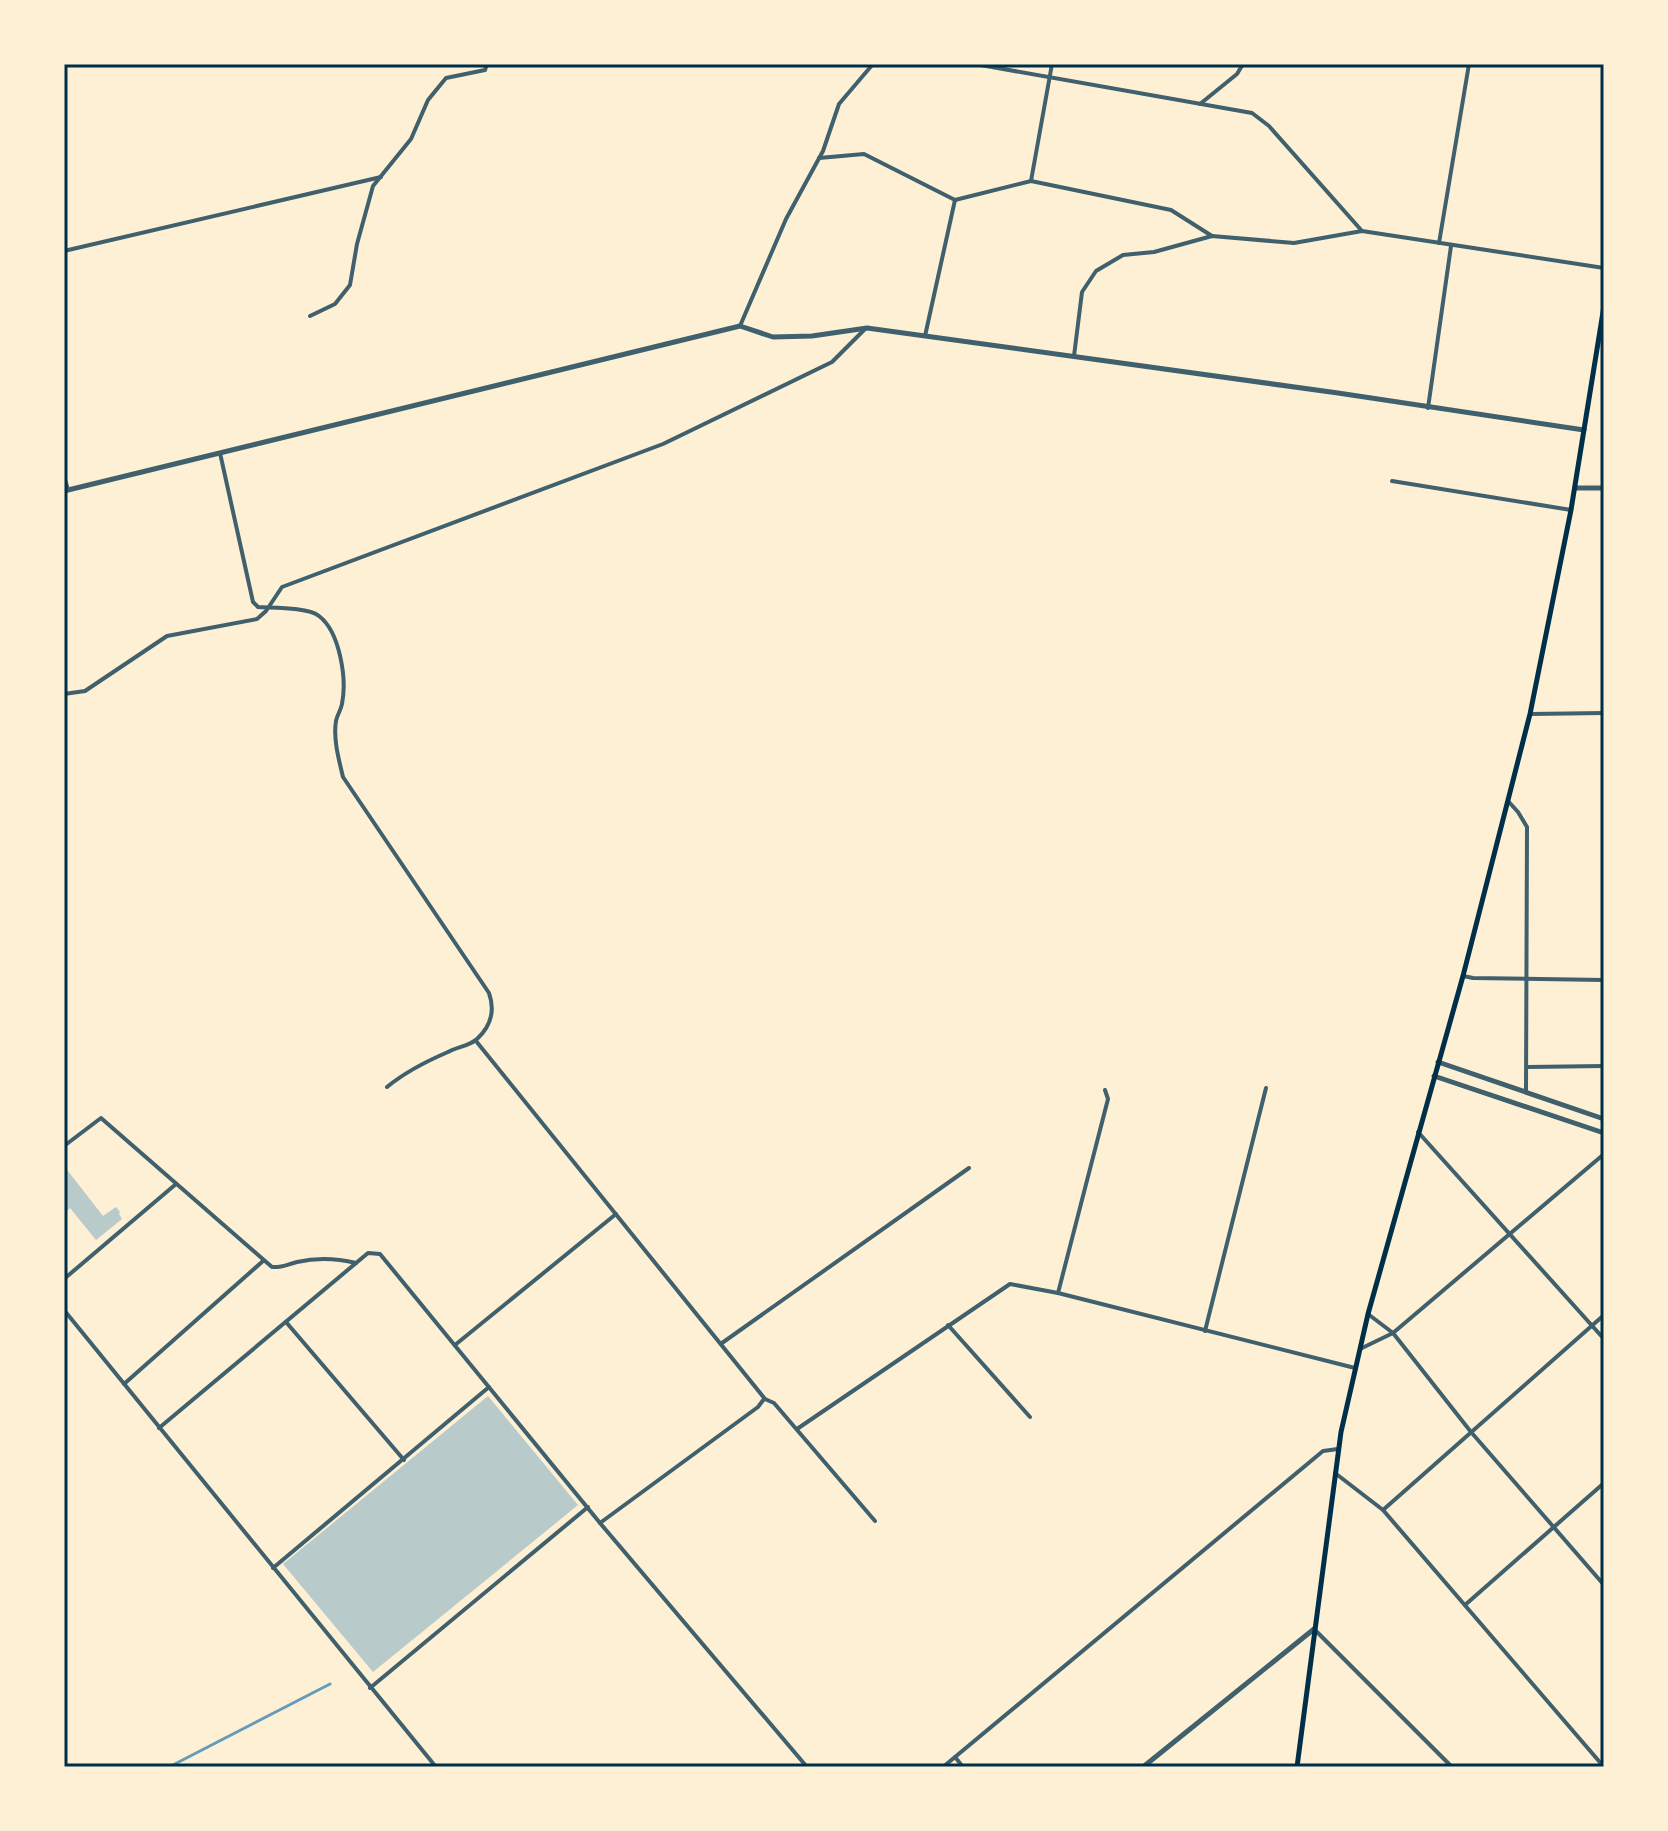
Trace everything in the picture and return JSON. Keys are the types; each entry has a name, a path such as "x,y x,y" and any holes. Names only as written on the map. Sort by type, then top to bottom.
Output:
{"main road":[{"path":"1297,1767 1338,1449 1355,1368 1463,976 1530,714 1575,488 1604,306"}],"street":[{"path":"310,316 335,304 350,285 357,244 373,186 411,139 428,100 446,78 485,70 487,64"},
{"path":"740,326 786,219 819,158 839,104 873,64"},
{"path":"975,64 1252,113 1269,126 1362,231"},
{"path":"1031,181 1052,64"},
{"path":"1200,104 1237,74 1243,64"},
{"path":"1439,244 1469,64"},
{"path":"819,158 864,154 955,200 1031,181 1171,210 1212,236"},
{"path":"64,251 381,177"},
{"path":"925,336 955,200"},
{"path":"1074,356 1082,292 1096,271 1123,255 1154,252 1212,236 1294,243 1362,231 1604,268"},
{"path":"1428,408 1451,246"},
{"path":"64,476 66,491 740,326 773,337 812,336 867,328 1584,430"},
{"path":"64,694 85,691 167,636 257,619 282,587 663,444 832,362 867,328"},
{"path":"220,453 253,602 258,607 297,609 319,615 331,631 343,660 343,702 336,721 337,750 343,777 489,993 493,1013 476,1041 448,1051 387,1087"},
{"path":"1392,481 1571,510"},
{"path":"1575,488 1604,488"},
{"path":"1530,714 1604,713"},
{"path":"1507,801 1527,827 1524,979 1526,1092"},
{"path":"1463,976 1604,980"},
{"path":"476,1041 765,1399 774,1403 875,1521"},
{"path":"1438,1062 1604,1119"},
{"path":"1527,1067 1604,1066"},
{"path":"1434,1076 1604,1133"},
{"path":"1205,1331 1266,1088"},
{"path":"1058,1293 1108,1099 1105,1090"},
{"path":"64,1146 101,1118 272,1267 281,1268 332,1257 356,1263"},
{"path":"1418,1131 1604,1339"},
{"path":"1360,1349 1393,1333 1604,1154"},
{"path":"722,1343 969,1168"},
{"path":"64,1279 176,1184"},
{"path":"455,1345 616,1214"},
{"path":"159,1428 356,1263 372,1252 383,1256 600,1523 807,1767"},
{"path":"123,1384 263,1261"},
{"path":"797,1430 1010,1284 1058,1293 1355,1368"},
{"path":"64,1310 436,1767"},
{"path":"1368,1314 1393,1333 1471,1432 1604,1585"},
{"path":"1383,1510 1604,1315"},
{"path":"286,1321 404,1460"},
{"path":"948,1325 1030,1417"},
{"path":"273,1568 489,1387"},
{"path":"600,1523 765,1399"},
{"path":"943,1767 1323,1451 1338,1449"},
{"path":"1335,1473 1383,1510 1604,1767"},
{"path":"1465,1605 1604,1483"},
{"path":"370,1688 588,1507"},
{"path":"1143,1767 1314,1629 1452,1767"},
{"path":"955,1757 963,1767"}],"shaded area":[{"path":"64,1166 103,1216 116,1207 120,1212 122,1219 96,1240 70,1208 64,1214"},
{"path":"488,1396 578,1505 373,1672 283,1564"}],"waterway":[{"path":"169,1767 330,1684"}]}
